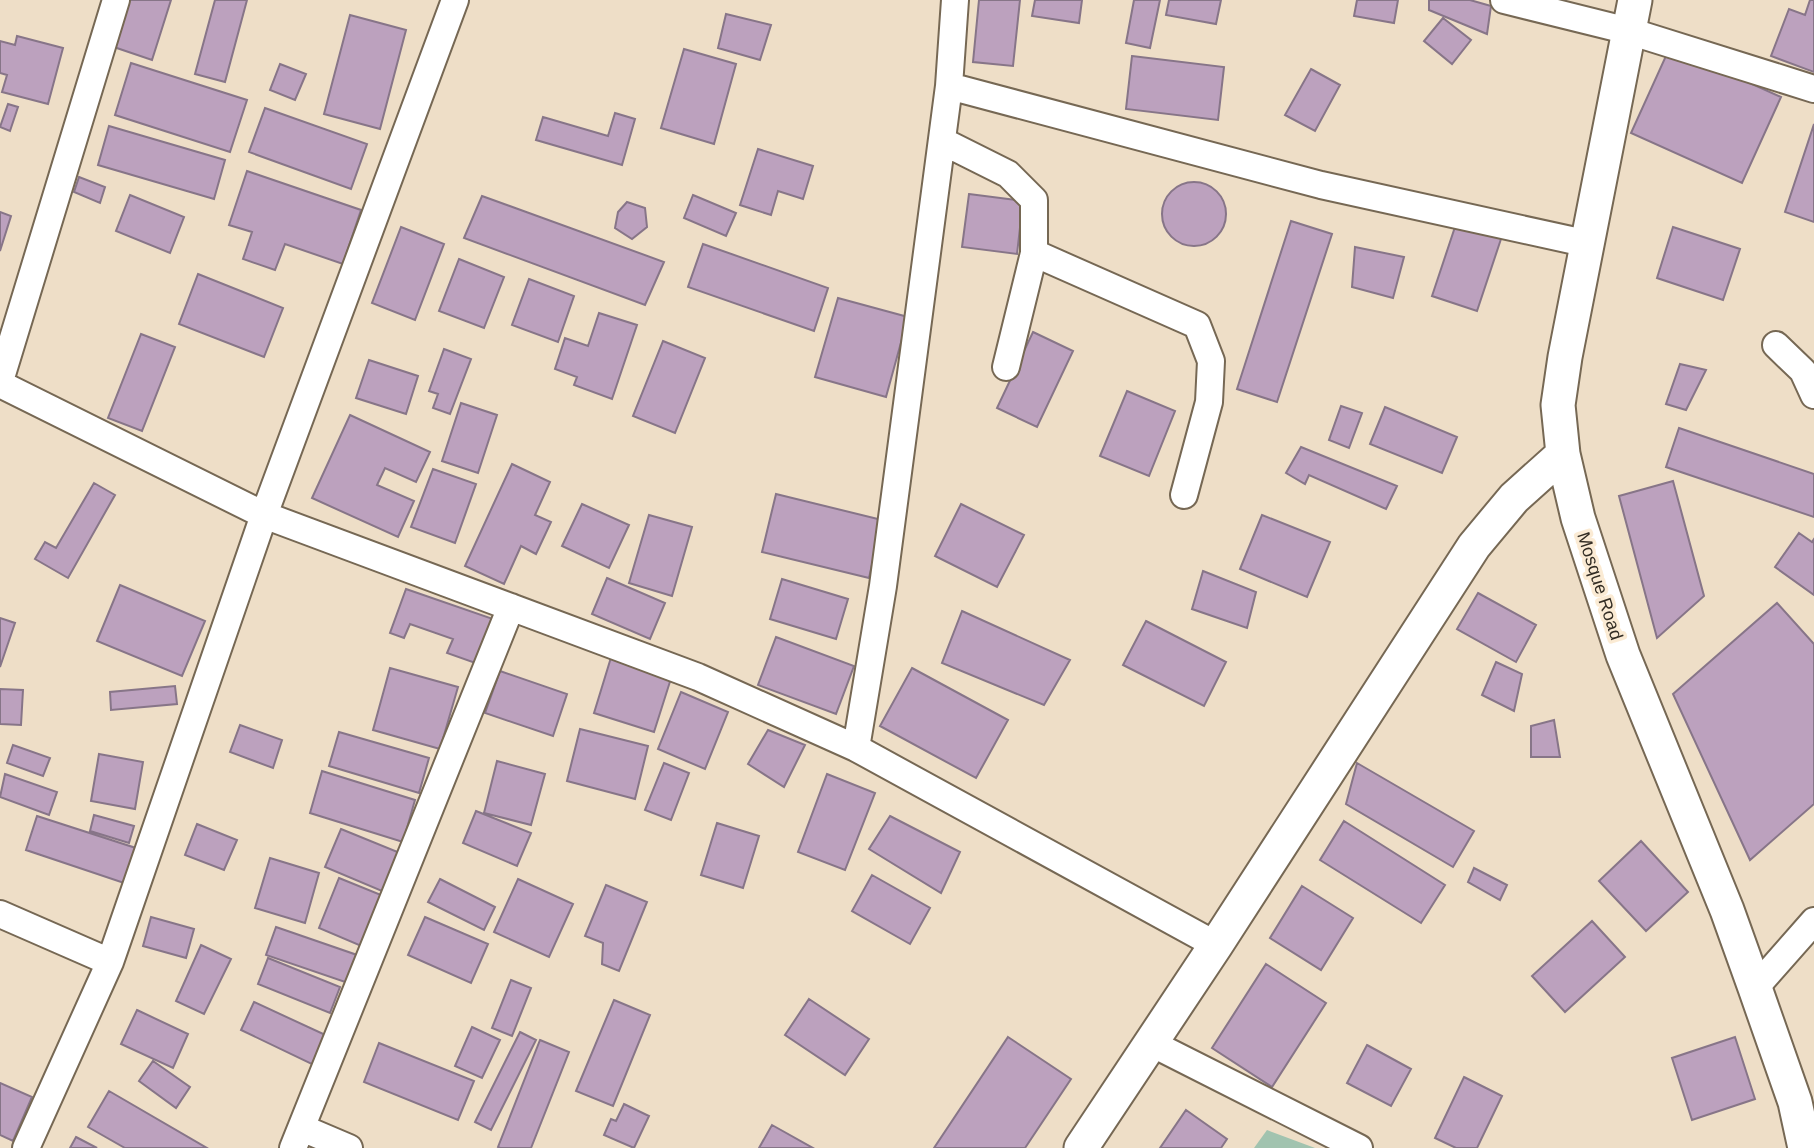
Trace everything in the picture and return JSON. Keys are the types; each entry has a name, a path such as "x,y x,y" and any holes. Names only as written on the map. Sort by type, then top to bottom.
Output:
{"street":[{"path":"116,0 0,383 264,514 698,677 856,748 1216,945"},
{"path":"26,1148 110,962 264,514 455,0"},
{"path":"856,748 885,573 949,86 955,0"},
{"path":"1504,0 1632,15 1814,89"},
{"name":"Mosque Road","path":"1632,15 1565,357 1558,405 1563,454 1578,518 1623,655 1727,910 1795,1102 1805,1148"},
{"path":"949,86 1321,185 1589,244"},
{"path":"942,141 1008,174 1034,200 1034,253 1006,367"},
{"path":"1034,253 1197,325 1210,361 1209,401 1184,495"},
{"path":"1776,345 1802,371 1814,395"},
{"path":"1081,1148 1474,547 1514,498 1563,454"},
{"path":"349,1148 298,1138 511,607"},
{"path":"0,914 110,962"},
{"path":"1755,988 1814,921"},
{"path":"1151,1043 1359,1148"}],"green space":[{"path":"1267,1130 1315,1148 1254,1148"}],"building":[{"path":"123,0 171,0 152,60 108,45"},
{"path":"215,0 247,0 225,82 195,74"},
{"path":"979,0 1020,0 1013,66 973,62"},
{"path":"1035,0 1082,0 1079,23 1032,16"},
{"path":"1134,0 1160,0 1150,48 1126,43"},
{"path":"1169,0 1221,0 1216,24 1166,15"},
{"path":"1357,0 1398,0 1394,23 1354,16"},
{"path":"1429,0 1470,0 1491,6 1487,34 1429,10"},
{"path":"1810,0 1814,0 1814,72 1771,56 1789,9 1805,15"},
{"path":"726,14 771,25 760,60 718,48"},
{"path":"350,15 406,30 380,129 324,114"},
{"path":"1443,18 1471,40 1452,64 1424,41"},
{"path":"17,36 63,48 48,104 2,92 7,75 0,73 0,41 15,45"},
{"path":"1670,47 1781,97 1742,183 1631,133"},
{"path":"684,49 736,64 714,144 661,128"},
{"path":"1132,56 1224,67 1218,120 1126,109"},
{"path":"131,63 247,100 230,152 115,115"},
{"path":"280,64 306,74 295,100 270,90"},
{"path":"1311,69 1340,85 1315,131 1285,115"},
{"path":"8,104 18,107 10,131 0,127"},
{"path":"265,108 367,144 351,189 249,152"},
{"path":"615,113 635,119 622,165 536,140 543,117 608,136"},
{"path":"1814,124 1814,222 1785,212"},
{"path":"109,126 225,160 214,199 98,165"},
{"path":"758,149 813,166 803,199 778,191 771,215 740,205"},
{"path":"247,171 361,210 343,264 285,244 275,270 243,259 252,232 229,225"},
{"path":"79,177 105,187 100,203 74,192"},
{"path":"1188,182 1200,182 1217,191 1224,202 1224,226 1217,237 1200,246 1188,246 1176,241 1167,232 1162,220 1162,208 1167,196 1176,187"},
{"path":"969,194 1023,201 1017,254 962,247"},
{"path":"130,195 184,217 170,253 116,231"},
{"path":"693,195 736,213 726,236 684,218"},
{"path":"482,196 664,262 645,305 464,238"},
{"path":"627,202 645,208 647,227 632,239 615,228 618,212"},
{"path":"0,212 11,216 0,251"},
{"path":"1291,221 1332,234 1277,402 1237,389"},
{"path":"1457,221 1502,236 1477,311 1432,296"},
{"path":"401,227 444,244 415,320 372,303"},
{"path":"1673,227 1740,249 1723,300 1657,278"},
{"path":"703,244 828,288 814,331 688,287"},
{"path":"1355,247 1404,257 1393,298 1352,287"},
{"path":"459,259 504,277 484,328 439,311"},
{"path":"198,274 283,308 264,357 179,324"},
{"path":"529,279 574,296 558,342 512,325"},
{"path":"838,298 908,317 886,397 815,377"},
{"path":"599,313 637,325 612,399 574,385 577,377 555,369 565,338 588,346"},
{"path":"1033,332 1073,351 1037,427 997,408"},
{"path":"141,334 175,347 142,431 108,418"},
{"path":"663,341 705,358 675,433 633,416"},
{"path":"444,349 471,359 450,414 433,408 438,394 429,391"},
{"path":"369,360 418,376 406,414 356,398"},
{"path":"1680,364 1706,370 1686,410 1666,404"},
{"path":"1127,391 1175,411 1149,476 1100,456"},
{"path":"461,403 497,415 478,473 442,461"},
{"path":"1341,406 1362,413 1349,448 1329,440"},
{"path":"1385,407 1457,437 1442,473 1370,444"},
{"path":"350,415 430,452 416,482 385,468 377,485 414,501 398,537 312,498"},
{"path":"1679,428 1814,474 1814,517 1666,467"},
{"path":"1301,447 1397,486 1386,509 1309,475 1305,484 1286,473"},
{"path":"512,464 550,482 535,515 551,522 536,554 521,546 504,584 465,566"},
{"path":"433,469 476,484 455,543 411,527"},
{"path":"1673,481 1704,596 1657,638 1619,496"},
{"path":"94,483 115,495 68,578 35,559 45,542 56,548"},
{"path":"776,494 882,520 869,578 762,552"},
{"path":"582,504 629,525 609,568 562,546"},
{"path":"961,504 1024,535 997,587 935,556"},
{"path":"649,515 692,527 672,596 629,583"},
{"path":"1262,515 1330,542 1307,597 1240,569"},
{"path":"1799,533 1812,542 1814,539 1814,595 1775,567"},
{"path":"1203,571 1256,592 1247,628 1192,609"},
{"path":"607,578 665,603 650,639 592,614"},
{"path":"782,579 848,599 836,639 770,619"},
{"path":"120,585 205,621 182,676 97,641"},
{"path":"406,589 496,620 481,665 447,653 453,639 410,624 404,638 390,633"},
{"path":"1478,593 1536,625 1516,662 1457,629"},
{"path":"1777,603 1814,644 1814,804 1750,860 1673,694"},
{"path":"962,611 1070,660 1044,705 942,663"},
{"path":"0,618 15,623 0,667"},
{"path":"1146,621 1226,662 1204,706 1123,665"},
{"path":"776,637 854,666 836,714 758,685"},
{"path":"613,651 674,669 654,732 594,713"},
{"path":"1496,662 1522,674 1514,711 1482,695"},
{"path":"390,668 458,687 440,749 373,730"},
{"path":"912,668 1008,720 976,778 880,726"},
{"path":"500,671 567,694 553,736 485,713"},
{"path":"175,686 177,704 111,710 110,692"},
{"path":"0,689 23,690 21,725 0,724"},
{"path":"681,692 728,712 705,769 658,749"},
{"path":"1554,720 1560,757 1531,757 1531,726"},
{"path":"240,725 282,740 273,768 230,752"},
{"path":"580,729 648,746 635,799 567,781"},
{"path":"768,730 805,745 784,787 748,764"},
{"path":"339,732 429,758 419,793 329,766"},
{"path":"13,745 50,758 43,776 7,763"},
{"path":"99,754 143,762 135,809 91,801"},
{"path":"497,761 545,774 531,825 484,813"},
{"path":"664,763 689,773 671,820 645,810"},
{"path":"1357,763 1474,831 1453,867 1346,804"},
{"path":"322,771 415,800 403,842 310,813"},
{"path":"5,774 57,792 49,815 0,797"},
{"path":"827,774 875,793 845,870 798,852"},
{"path":"476,811 531,833 517,866 463,843"},
{"path":"94,815 134,826 129,843 90,831"},
{"path":"37,816 142,850 130,885 26,850"},
{"path":"890,816 960,852 941,893 869,849"},
{"path":"1344,821 1445,885 1421,923 1320,860"},
{"path":"717,823 759,836 743,888 701,875"},
{"path":"197,824 237,840 224,870 185,855"},
{"path":"341,829 405,855 389,894 325,867"},
{"path":"1641,841 1688,892 1646,931 1599,881"},
{"path":"270,858 319,873 305,923 255,908"},
{"path":"1474,868 1507,885 1500,900 1468,882"},
{"path":"872,875 930,908 910,944 852,911"},
{"path":"339,878 386,897 366,948 319,928"},
{"path":"440,879 495,907 484,930 428,902"},
{"path":"518,879 573,904 549,957 494,932"},
{"path":"606,885 647,902 619,971 602,964 603,943 585,936"},
{"path":"1302,886 1353,918 1321,970 1270,938"},
{"path":"151,917 194,929 186,958 143,946"},
{"path":"425,917 488,944 471,983 408,955"},
{"path":"1592,921 1625,957 1565,1012 1532,976"},
{"path":"276,927 360,956 351,984 266,955"},
{"path":"201,945 231,959 204,1014 176,1001"},
{"path":"268,958 340,987 330,1013 258,984"},
{"path":"1266,964 1326,1003 1272,1087 1212,1048"},
{"path":"511,980 531,988 512,1036 492,1028"},
{"path":"809,999 869,1039 845,1075 785,1035"},
{"path":"614,1000 650,1015 613,1106 576,1091"},
{"path":"254,1002 332,1038 318,1067 241,1030"},
{"path":"137,1010 188,1034 173,1068 121,1044"},
{"path":"472,1027 500,1040 482,1078 455,1066"},
{"path":"520,1032 536,1040 491,1130 475,1122"},
{"path":"1008,1037 1071,1079 1025,1148 934,1148"},
{"path":"1735,1037 1755,1099 1692,1120 1672,1058"},
{"path":"540,1040 569,1052 531,1148 500,1148 498,1147"},
{"path":"379,1043 474,1081 458,1120 364,1082"},
{"path":"1367,1045 1411,1069 1391,1106 1347,1083"},
{"path":"153,1061 190,1087 176,1108 139,1081"},
{"path":"1464,1077 1502,1096 1477,1148 1456,1148 1435,1138"},
{"path":"0,1083 32,1097 13,1141 0,1135"},
{"path":"109,1091 207,1148 125,1148 88,1127"},
{"path":"624,1104 649,1116 634,1148 604,1135 611,1119 616,1121"},
{"path":"1186,1110 1227,1139 1221,1148 1160,1148"},
{"path":"772,1125 813,1148 759,1148"},
{"path":"76,1137 97,1148 70,1148"}]}
